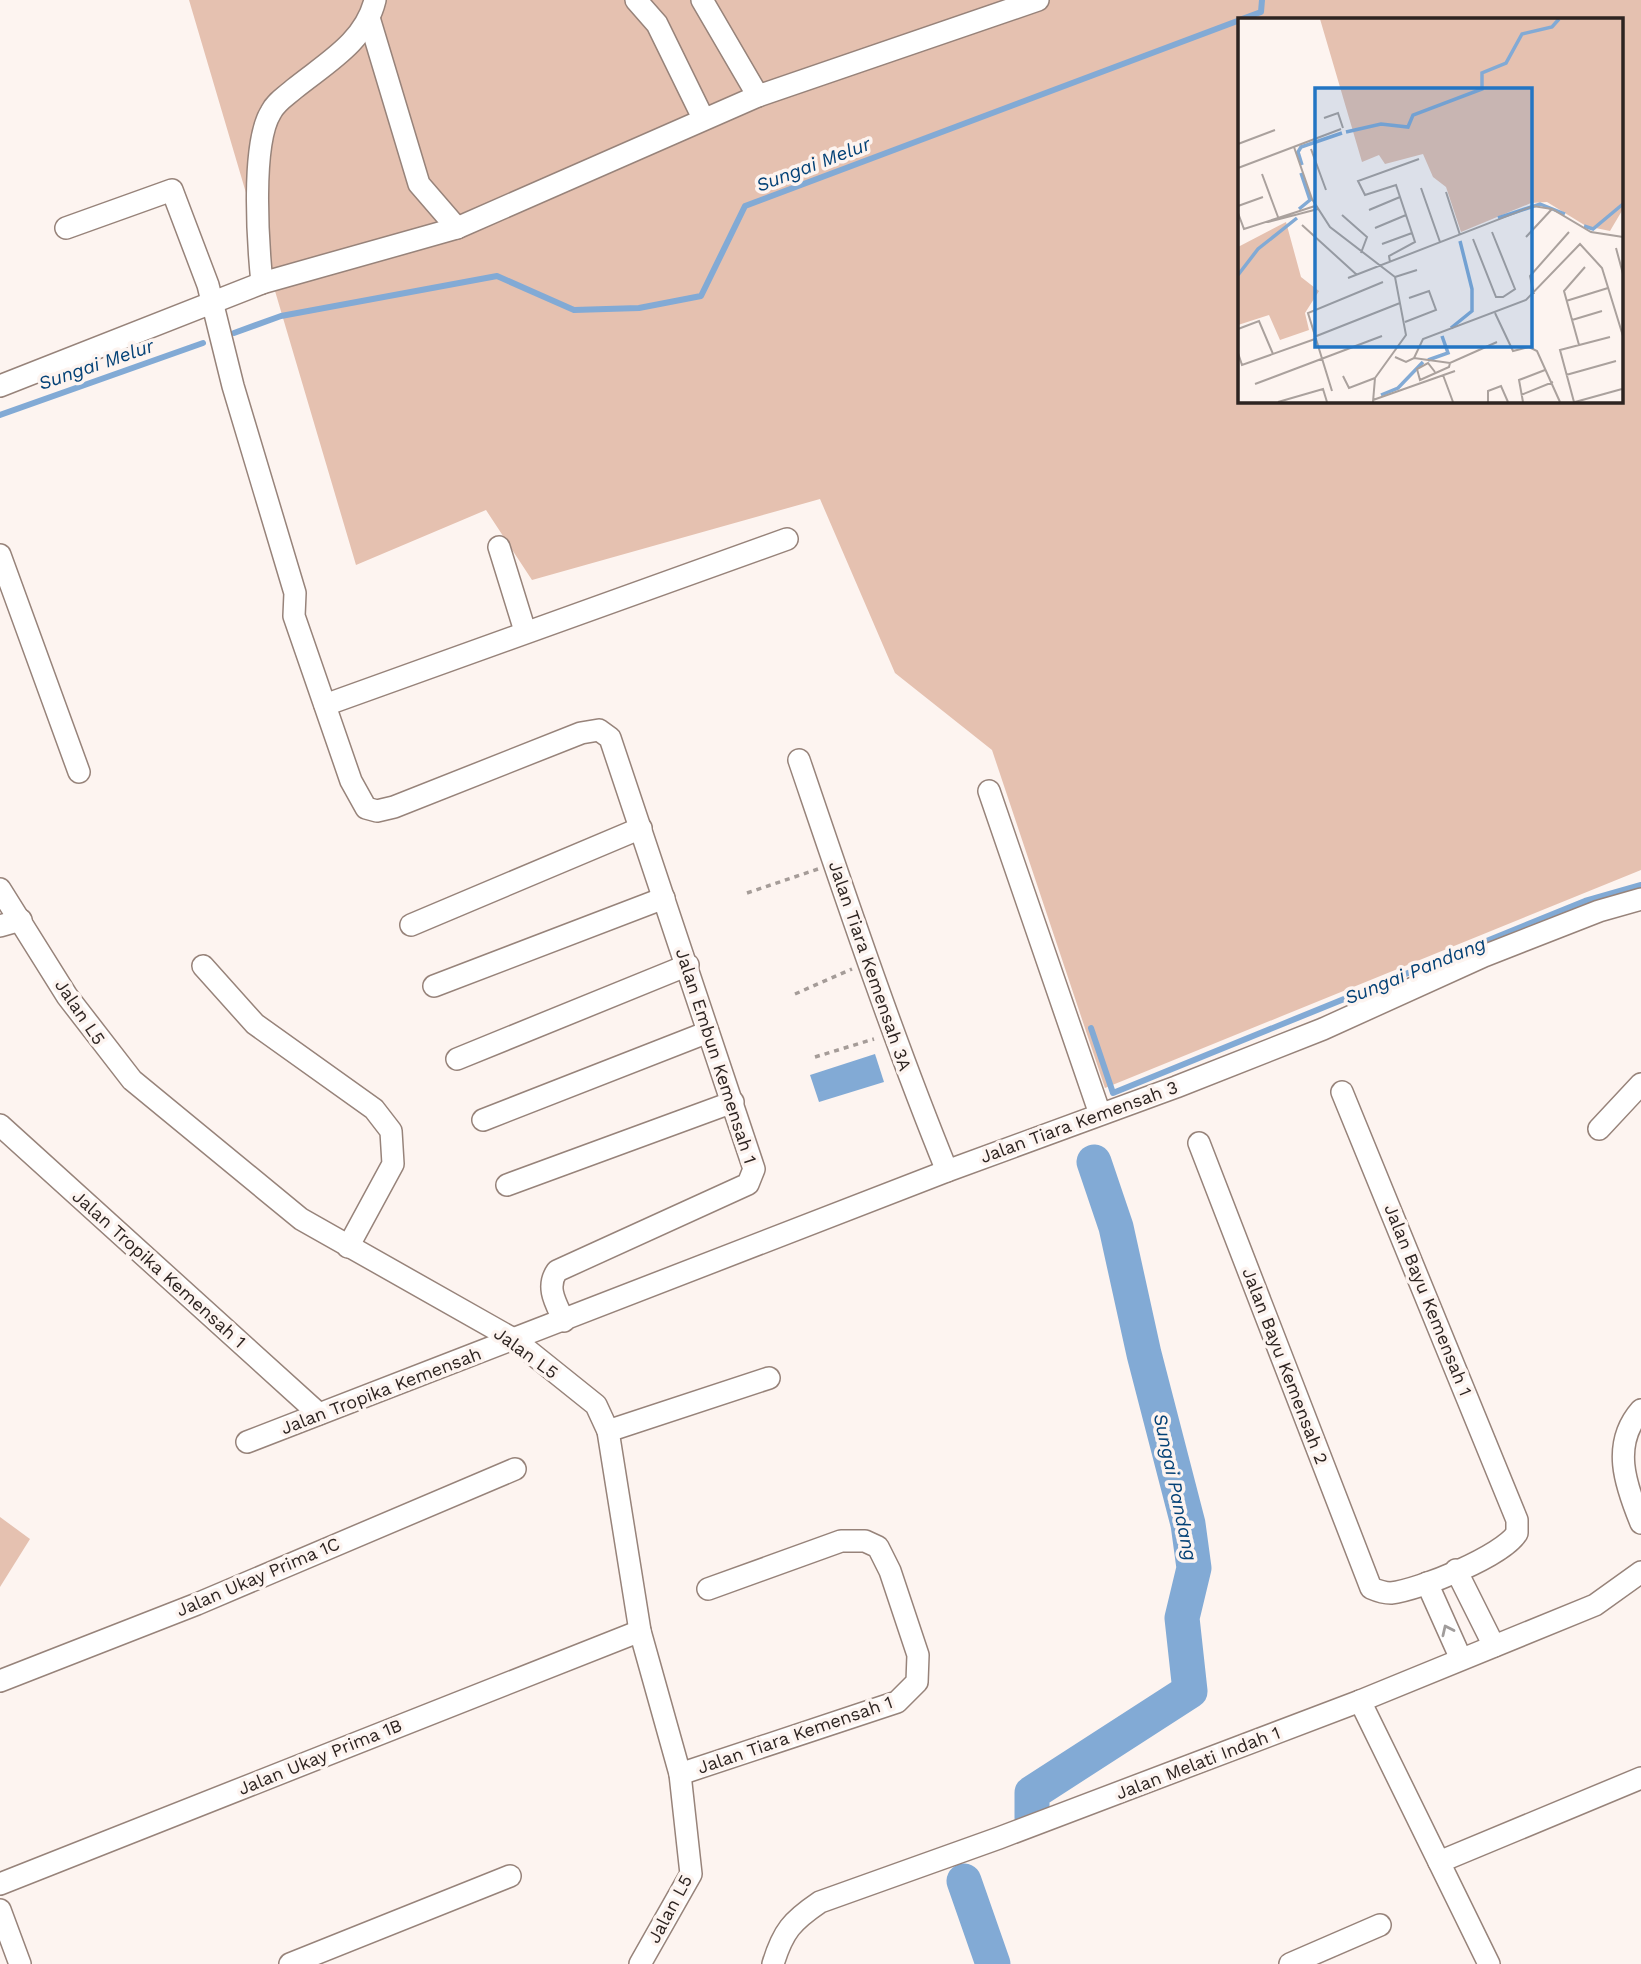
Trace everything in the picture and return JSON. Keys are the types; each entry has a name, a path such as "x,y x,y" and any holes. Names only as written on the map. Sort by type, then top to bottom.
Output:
{"street":[{"path":"636,0 657,24 703,118"},
{"path":"702,0 758,96"},
{"path":"0,386 262,283 457,228 758,96 1038,0"},
{"path":"372,10 419,184 457,228"},
{"path":"262,283 258,250 263,129 278,103 357,38 372,10"},
{"path":"66,228 172,190 204,307 233,386 295,593 294,616 325,705 787,539"},
{"path":"499,547 525,631"},
{"path":"0,555 10,616 79,772"},
{"name":"Jalan Embun Kemensah 1","path":"325,705 357,796 366,808 377,811 590,730 599,730 610,738 754,1169 748,1184 557,1272 551,1279 551,1292 564,1321"},
{"name":"Jalan Tiara Kemensah 3A","path":"799,760 867,962 947,1171"},
{"path":"989,791 1100,1114"},
{"path":"411,925 641,828"},
{"name":"Jalan L5","path":"1,892 67,996 131,1080 301,1219 515,1340 596,1405 608,1431 640,1631 680,1774 691,1874 640,1964"},
{"path":"434,986 664,898"},
{"name":"Jalan Tiara Kemensah 3","path":"515,1340 947,1171 1323,1029 1484,956 1598,911 1641,900"},
{"path":"0,926 21,920"},
{"path":"204,965 255,1024 374,1109 391,1131 393,1164 348,1247"},
{"path":"457,1059 688,965"},
{"path":"483,1120 708,1032"},
{"path":"1598,1129 1641,1084"},
{"name":"Jalan Bayu Kemensah 1","path":"1342,1092 1514,1509 1517,1533 1512,1541 1456,1570"},
{"path":"507,1185 733,1102"},
{"name":"Jalan Tropika Kemensah 1","path":"0,1125 319,1414"},
{"name":"Jalan Bayu Kemensah 2","path":"1199,1143 1371,1588 1388,1593 1427,1583"},
{"name":"Jalan Tropika Kemensah","path":"247,1442 515,1340"},
{"path":"608,1431 769,1378"},
{"path":"1641,1410 1627,1427 1623,1439 1623,1459 1641,1522"},
{"name":"Jalan Ukay Prima 1C","path":"0,1681 197,1604 515,1469"},
{"name":"Jalan Tiara Kemensah 1","path":"680,1774 897,1702 917,1682 918,1656 890,1571 878,1548 866,1541 841,1541 708,1589"},
{"path":"1461,1659 1427,1583 1456,1570 1494,1646"},
{"name":"Jalan Melati Indah 1","path":"773,1964 781,1938 797,1917 820,1902 999,1838 1360,1701 1595,1605 1641,1572"},
{"name":"Jalan Ukay Prima 1B","path":"0,1884 640,1631"},
{"path":"1360,1701 1489,1964"},
{"path":"1439,1863 1641,1778"},
{"path":"290,1964 510,1876"},
{"path":"0,1910 20,1964"},
{"path":"1290,1964 1380,1925"}],"path":[{"path":"747,893 834,863"},
{"path":"795,994 867,962"},
{"path":"815,1057 893,1033"}],"shaded area":[{"path":"189,0 1641,0 1641,870 1105,1088 992,750 895,673 820,499 532,580 486,510 356,565"},
{"path":"0,1517 30,1539 0,1587"}],"water":[{"path":"875,1054 884,1082 819,1102 810,1075"}],"waterway":[{"name":"Sungai Melur","path":"1245,18 1261,12 1262,0"},
{"name":"Sungai Melur","path":"234,333 281,316 497,276 574,310 639,308 701,296 745,206 1238,21"},
{"name":"Sungai Melur","path":"0,415 203,343"},
{"name":"Sungai Pandang","path":"1091,1028 1113,1093 1585,901 1641,885"},
{"name":"Sungai Pandang","path":"1032,1818 1032,1793 1190,1691 1182,1618 1194,1568 1188,1524 1144,1354 1116,1227 1094,1162"},
{"name":"Sungai Pandang","path":"964,1881 993,1964"}]}
